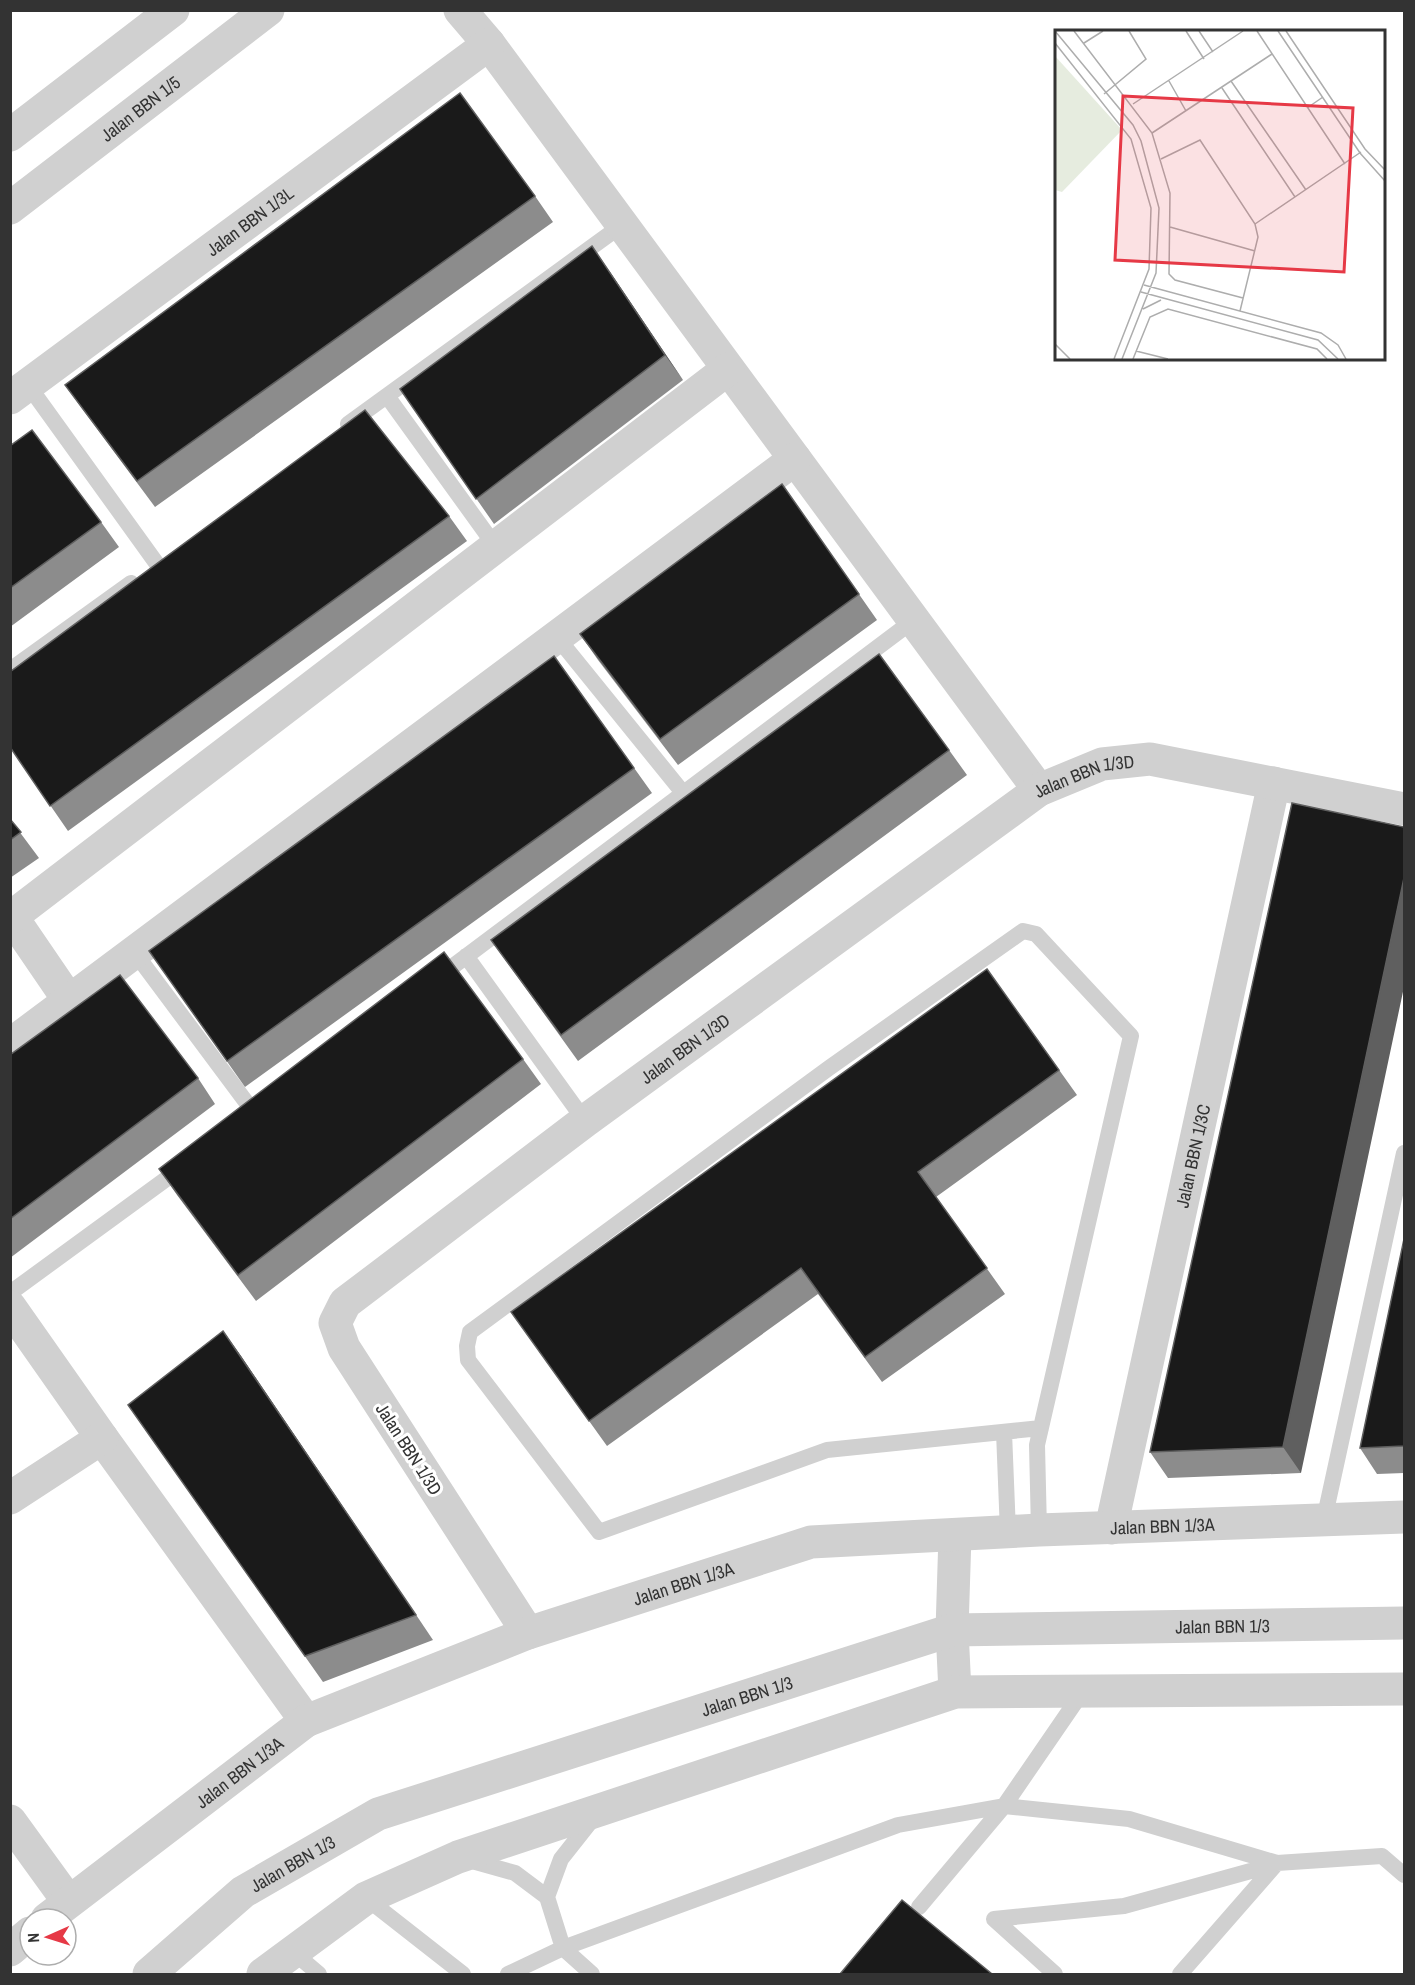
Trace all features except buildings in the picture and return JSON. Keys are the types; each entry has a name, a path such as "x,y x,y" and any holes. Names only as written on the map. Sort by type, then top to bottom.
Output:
{"street":[{"path":"10,135 173,10"},
{"name":"Jalan BBN 1/5","path":"10,208 268,10"},
{"path":"460,10 489,44 1040,790"},
{"name":"Jalan BBN 1/3L","path":"16,390 489,44"},
{"path":"70,1002 11,918 728,369"},
{"path":"10,1045 795,459"},
{"name":"Jalan BBN 1/3D","path":"528,1633 344,1348 335,1323 345,1302 585,1121 1040,790 1102,764 1150,759 1404,808"},
{"name":"Jalan BBN 1/3C","path":"1111,1528 1274,783"},
{"path":"10,1307 306,1721"},
{"path":"10,1498 102,1438"},
{"name":"Jalan BBN 1/3A","path":"61,1907 306,1721 528,1633 811,1542 1023,1531 1404,1517"},
{"path":"955,1535 952,1630 955,1692"},
{"name":"Jalan BBN 1/3","path":"149,1974 243,1892 378,1814 952,1630 1404,1623"},
{"path":"263,1974 292,1950 366,1898 458,1857 955,1692 1404,1689"},
{"path":"10,1821 55,1907"}],"lane":[{"path":"339,431 622,225"},
{"path":"10,670 162,560 16,390"},
{"path":"387,396 496,547"},
{"path":"418,992 914,621"},
{"path":"556,636 684,794"},
{"path":"1023,1531 1037,1444 1041,1428 1131,1036 1036,934 1023,931 829,1068 470,1332 467,1346 468,1359 599,1532 827,1450 1041,1428"},
{"path":"135,953 255,1114"},
{"path":"466,956 585,1121"},
{"path":"1324,1520 1404,1153"},
{"path":"10,1293 199,1156"},
{"path":"1004,1432 1023,1531"},
{"path":"919,1907 1004,1806 1083,1691"},
{"path":"508,1974 562,1948 898,1825 1004,1806 1129,1819 1277,1863"},
{"path":"592,1974 562,1948 547,1897 561,1859 600,1811"},
{"path":"1055,1974 994,1919 1124,1906 1277,1863 1382,1856 1404,1875"},
{"path":"458,1857 515,1873 547,1897"},
{"path":"1180,1974 1277,1863"},
{"path":"366,1898 464,1974"},
{"path":"292,1950 319,1974"}]}
